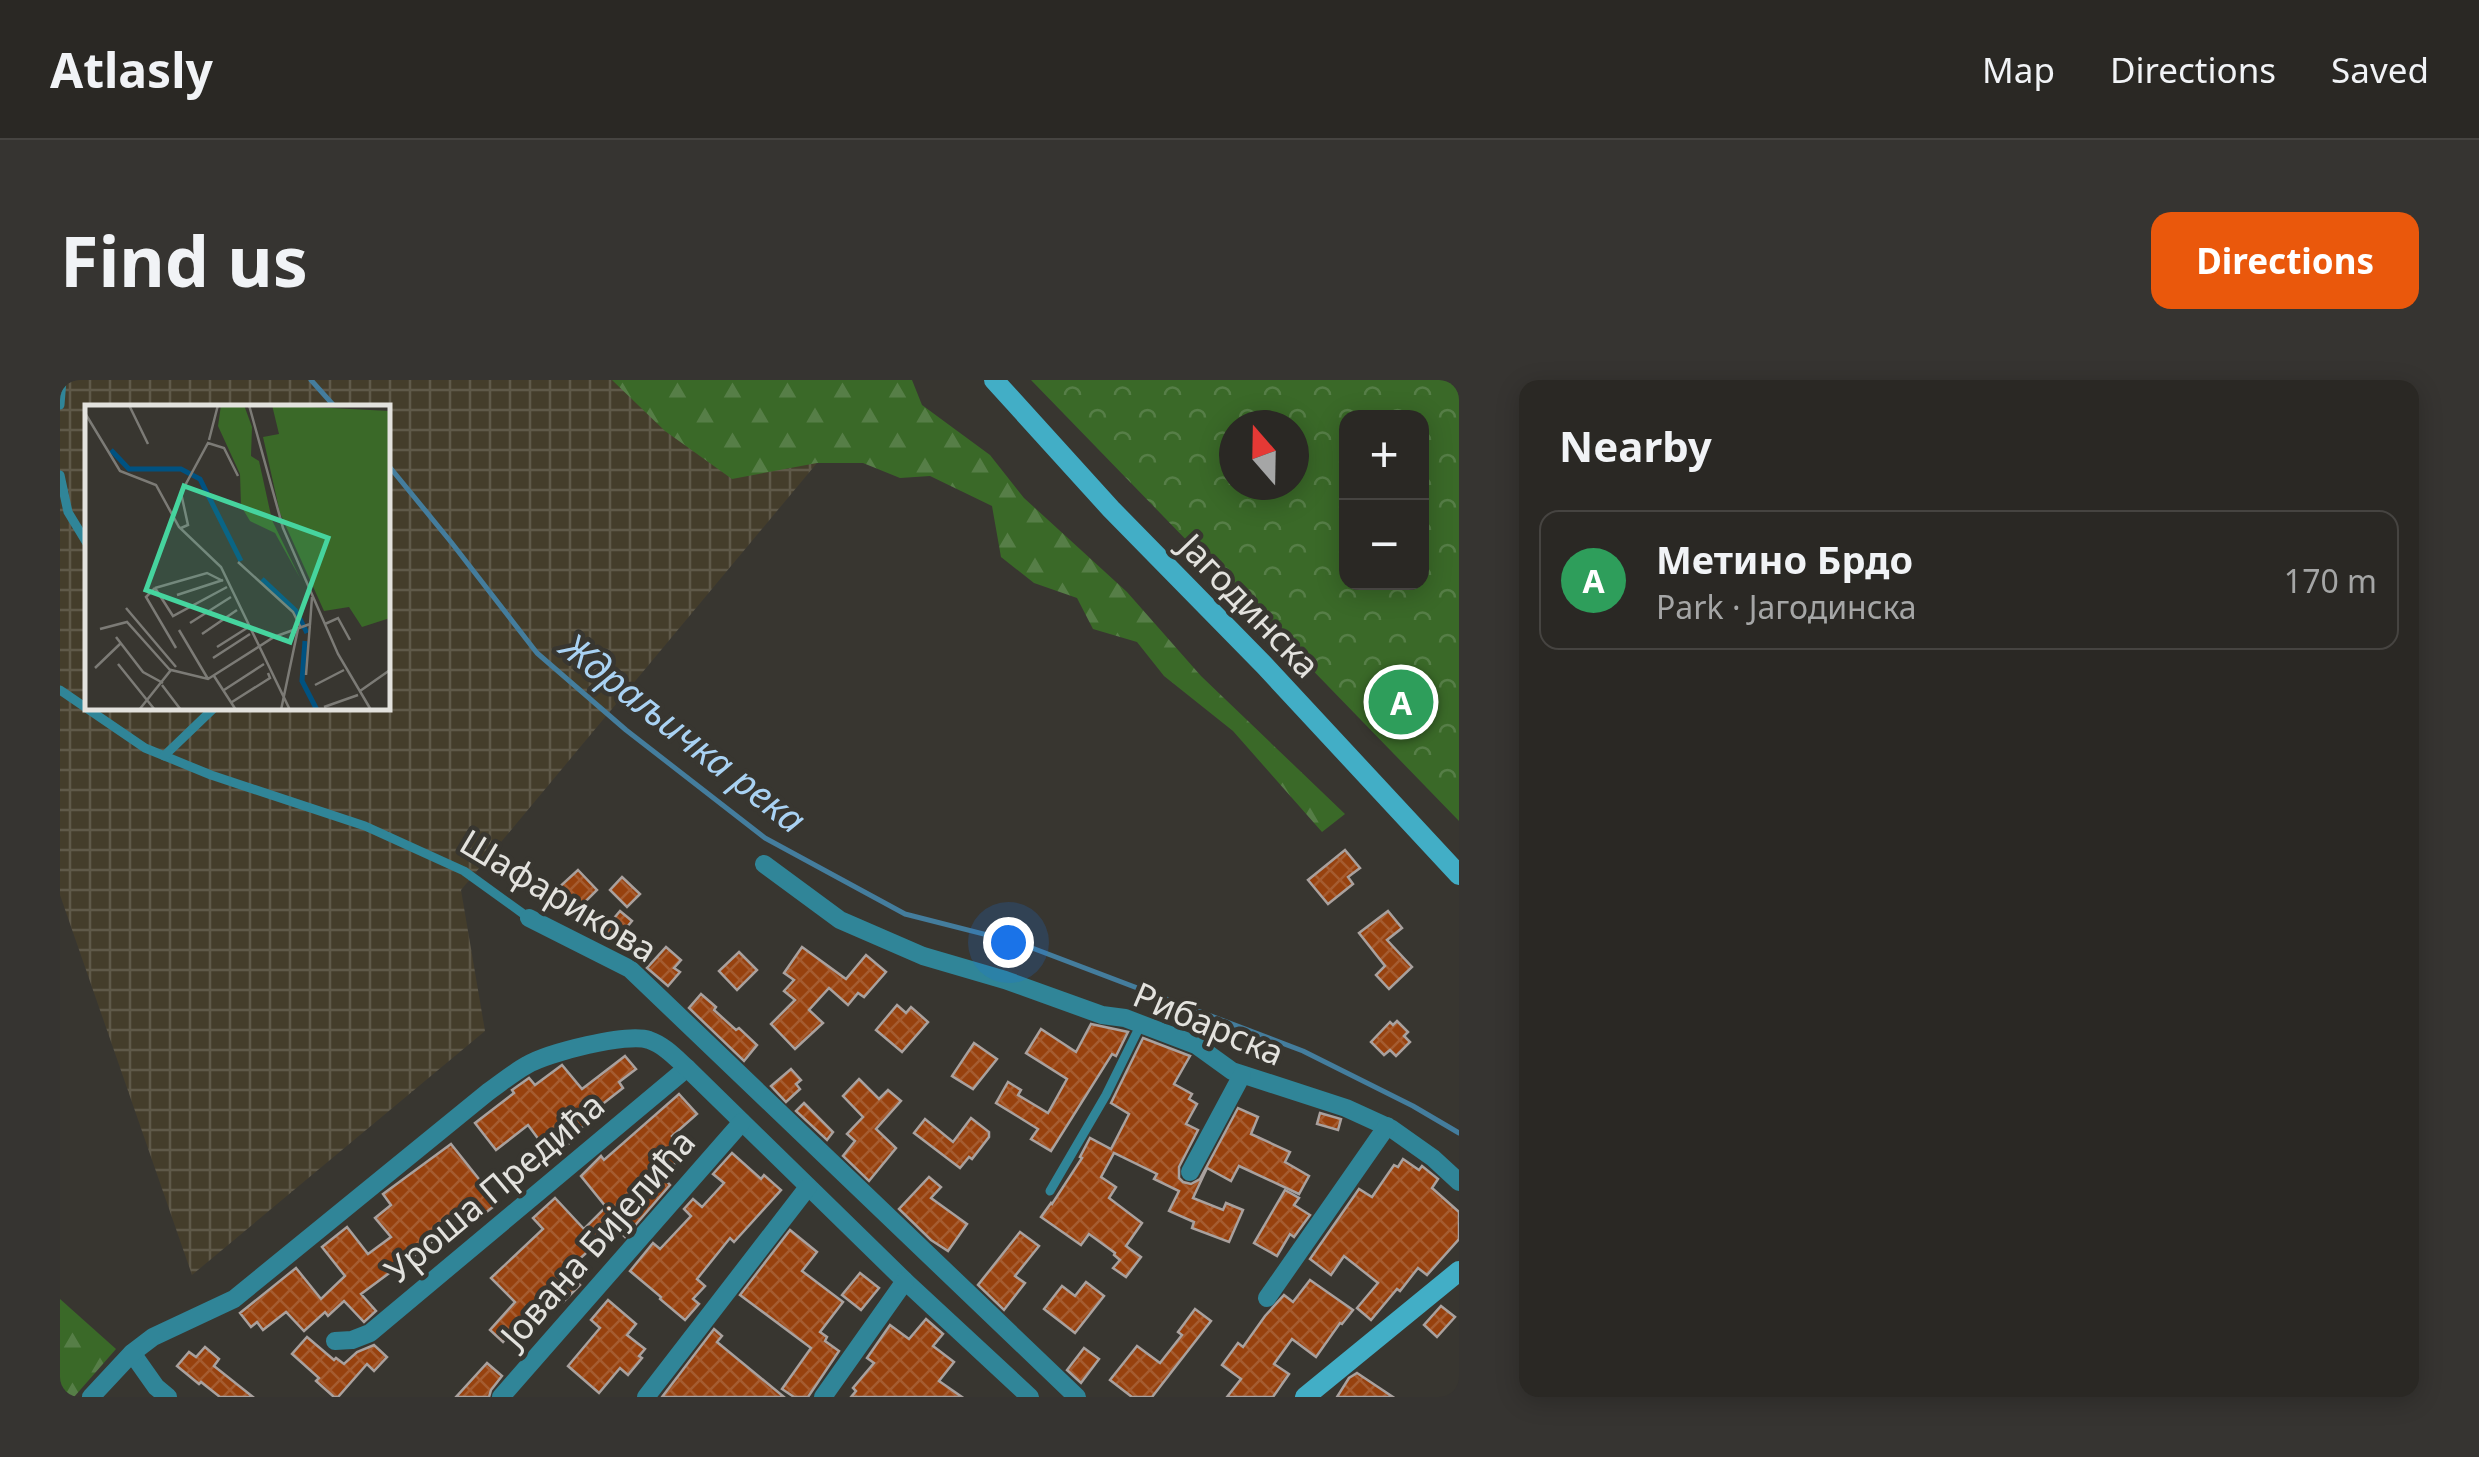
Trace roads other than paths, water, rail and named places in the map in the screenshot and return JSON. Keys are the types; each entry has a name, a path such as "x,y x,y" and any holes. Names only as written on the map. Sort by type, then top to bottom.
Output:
{"main road":[{"name":"Јагодинска","path":"994,380 1070,466 1264,665 1459,876"},
{"path":"1306,1397 1449,1285 1459,1271"}],"street":[{"name":"Рибарска","path":"764,864 840,920 924,956 1125,1018 1196,1045 1232,1071 1346,1108 1387,1126 1459,1182"},
{"name":"Шафарикова","path":"529,918 630,969 1077,1397"},
{"path":"90,1397 132,1353 168,1329 234,1299 529,1063 584,1046 644,1038 657,1043 687,1068 1030,1397"},
{"name":"Уроша Предића","path":"335,1341 370,1333 687,1068"},
{"path":"1190,1172 1242,1074"},
{"name":"Јована Бијелића","path":"501,1397 742,1122"},
{"path":"1267,1298 1387,1126"},
{"path":"646,1397 808,1187"},
{"path":"822,1397 906,1281"},
{"path":"132,1353 168,1397"}],"lane":[{"path":"60,405 62,380"},
{"path":"60,476 68,512 85,540"},
{"name":"Шафарикова","path":"60,690 85,707"},
{"name":"Шафарикова","path":"90,710 164,756 365,826 464,872 529,918"},
{"path":"164,756 212,710"},
{"path":"1050,1191 1106,1095 1141,1024"}],"waterway":[{"name":"Ждраљичка река","path":"311,380 333,405"},
{"name":"Ждраљичка река","path":"390,467 537,653 626,730 765,838 905,914 1019,943 1303,1051 1459,1133"}],"place":[{"name":"Метино Брдо","path":"1401,702"}]}
